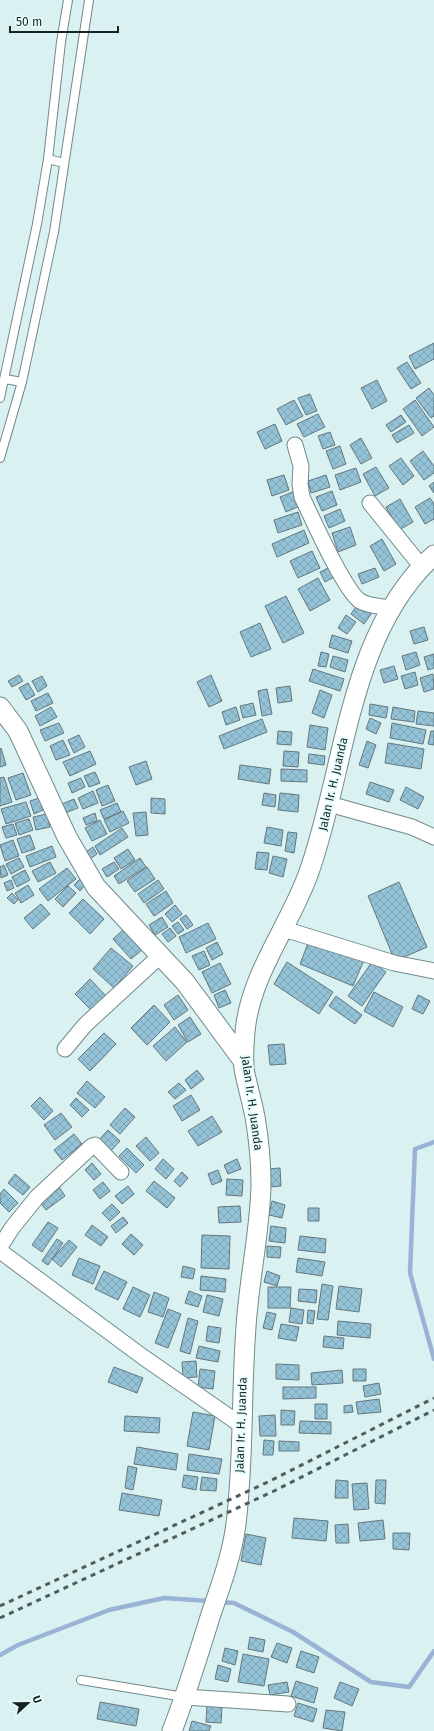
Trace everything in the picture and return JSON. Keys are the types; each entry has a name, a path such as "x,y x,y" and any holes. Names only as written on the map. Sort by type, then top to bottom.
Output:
{"street":[{"path":"295,446 301,466 302,497 347,586 360,601 367,604 390,608"},
{"path":"370,503 428,560"},
{"name":"Jalan Ir. H. Juanda","path":"172,1731 198,1658 225,1571 236,1526 247,1309 261,1186 258,1137 244,1062 245,1029 252,997 261,973 294,910 309,873 346,731 370,653 390,608 428,560"},
{"path":"0,707 18,731 67,837 84,869 108,902 161,955 185,982 244,1062"},
{"path":"328,804 412,827 434,837"},
{"path":"284,929 394,963 434,971"},
{"path":"65,1049 85,1025 161,955"},
{"path":"0,1247 12,1228 38,1196 94,1145 121,1172"},
{"path":"0,1251 144,1357 241,1425"},
{"path":"185,1697 288,1704"}],"lane":[{"path":"0,398 6,379 37,224 48,159 61,42 68,0"},
{"path":"0,458 22,382 54,232 89,0"},
{"path":"48,159 64,163"},
{"path":"6,379 22,382"},
{"path":"81,1680 185,1697"}],"building":[{"path":"434,343 434,359 415,369 409,356"},
{"path":"407,362 421,383 411,389 397,368"},
{"path":"377,380 387,401 372,409 361,388"},
{"path":"429,388 434,395 434,416 431,418 416,398"},
{"path":"310,394 317,411 306,415 298,398"},
{"path":"294,400 303,416 286,425 277,409"},
{"path":"415,400 434,427 422,436 403,409"},
{"path":"318,414 325,427 304,437 297,424"},
{"path":"401,415 406,422 391,432 386,425"},
{"path":"275,424 282,441 265,449 257,432"},
{"path":"409,425 414,433 397,443 392,435"},
{"path":"330,432 335,445 323,449 318,436"},
{"path":"361,438 372,458 361,464 350,445"},
{"path":"340,446 346,464 333,469 326,451"},
{"path":"423,451 434,466 434,473 424,480 410,461"},
{"path":"401,458 414,476 403,485 389,466"},
{"path":"376,467 389,488 375,496 363,474"},
{"path":"356,468 361,482 340,490 335,475"},
{"path":"284,475 289,490 272,496 267,480"},
{"path":"326,475 330,487 311,493 308,481"},
{"path":"434,482 434,493 429,486"},
{"path":"295,491 300,506 286,512 280,497"},
{"path":"332,491 337,505 322,511 316,497"},
{"path":"430,498 434,504 434,519 425,524 415,507"},
{"path":"400,499 413,522 399,530 386,507"},
{"path":"340,509 345,521 329,528 324,516"},
{"path":"298,512 302,525 278,533 274,520"},
{"path":"350,527 356,545 338,552 332,533"},
{"path":"304,530 309,543 277,557 272,544"},
{"path":"382,539 396,564 384,571 370,546"},
{"path":"312,551 320,568 298,578 290,561"},
{"path":"332,566 336,576 325,582 320,572"},
{"path":"375,568 379,577 362,584 358,574"},
{"path":"318,578 330,600 310,611 298,589"},
{"path":"286,596 304,633 283,643 265,606"},
{"path":"358,604 371,614 364,624 351,614"},
{"path":"346,615 356,622 347,634 338,628"},
{"path":"260,623 271,649 251,657 240,632"},
{"path":"424,627 428,640 414,644 410,631"},
{"path":"332,635 352,641 348,653 329,647"},
{"path":"321,652 329,654 326,667 318,666"},
{"path":"416,652 420,665 406,670 402,656"},
{"path":"434,654 434,668 428,670 424,657"},
{"path":"333,656 348,660 345,672 330,667"},
{"path":"394,666 398,679 384,683 380,670"},
{"path":"313,669 344,679 340,691 309,681"},
{"path":"415,672 418,685 405,689 401,676"},
{"path":"433,674 434,689 424,692 420,678"},
{"path":"19,675 23,681 12,687 8,681"},
{"path":"211,675 222,701 209,707 197,682"},
{"path":"42,676 47,686 38,692 32,681"},
{"path":"28,683 35,695 26,700 19,688"},
{"path":"290,686 292,701 278,703 276,688"},
{"path":"267,689 272,714 262,716 258,691"},
{"path":"320,690 332,695 324,718 312,713"},
{"path":"48,693 53,703 36,711 31,701"},
{"path":"253,703 256,715 243,718 240,706"},
{"path":"370,704 388,707 386,718 369,715"},
{"path":"51,707 57,717 40,726 35,716"},
{"path":"236,707 240,720 226,725 222,712"},
{"path":"393,707 415,711 414,722 391,719"},
{"path":"418,711 434,713 434,726 416,724"},
{"path":"370,718 381,723 376,734 366,729"},
{"path":"262,719 267,732 224,749 219,736"},
{"path":"59,723 64,733 45,741 40,730"},
{"path":"392,723 426,730 423,744 390,738"},
{"path":"310,725 328,728 325,750 307,747"},
{"path":"278,731 292,732 291,745 277,744"},
{"path":"431,731 434,731 434,745 428,744"},
{"path":"79,735 85,747 74,753 68,740"},
{"path":"63,740 70,755 56,760 50,746"},
{"path":"367,741 376,745 368,768 359,765"},
{"path":"388,743 424,749 421,769 385,763"},
{"path":"1,748 6,765 0,767 0,749"},
{"path":"90,751 96,764 70,776 63,762"},
{"path":"284,751 299,752 298,767 283,766"},
{"path":"309,754 325,756 324,765 308,763"},
{"path":"146,761 152,779 136,785 129,767"},
{"path":"240,765 271,769 269,784 238,779"},
{"path":"281,769 307,770 307,782 281,781"},
{"path":"95,772 100,783 89,787 84,776"},
{"path":"23,773 31,795 16,800 8,778"},
{"path":"4,777 12,802 0,806 0,778"},
{"path":"81,778 85,787 72,793 68,783"},
{"path":"370,782 394,790 389,802 366,794"},
{"path":"108,785 115,801 102,806 96,790"},
{"path":"406,787 424,797 418,809 400,800"},
{"path":"93,791 98,803 83,809 78,798"},
{"path":"264,793 276,795 275,807 262,805"},
{"path":"280,793 299,795 298,812 278,810"},
{"path":"39,798 43,810 34,814 30,801"},
{"path":"151,798 165,799 165,814 151,813"},
{"path":"74,799 78,808 65,813 62,804"},
{"path":"26,802 31,816 6,824 1,809"},
{"path":"117,803 121,812 104,819 100,810"},
{"path":"123,811 129,823 110,832 104,820"},
{"path":"146,812 148,835 136,836 133,813"},
{"path":"95,813 97,821 86,825 83,818"},
{"path":"47,814 50,827 36,830 33,817"},
{"path":"29,819 33,830 19,835 15,823"},
{"path":"100,820 107,834 92,841 85,828"},
{"path":"13,824 17,835 6,838 2,827"},
{"path":"267,827 283,830 281,846 264,843"},
{"path":"122,828 128,837 100,855 95,846"},
{"path":"288,832 297,833 294,853 285,851"},
{"path":"30,835 35,849 22,853 17,839"},
{"path":"13,840 19,856 5,861 0,845"},
{"path":"52,846 56,857 30,867 26,856"},
{"path":"93,847 97,854 90,859 86,852"},
{"path":"128,849 135,860 121,869 114,858"},
{"path":"257,852 269,853 267,870 255,869"},
{"path":"273,856 287,859 283,877 269,873"},
{"path":"19,858 24,867 11,874 6,864"},
{"path":"140,858 146,867 119,884 114,876"},
{"path":"50,862 56,873 38,882 32,871"},
{"path":"114,862 119,869 107,877 102,869"},
{"path":"4,865 8,875 1,878 0,867"},
{"path":"147,867 155,879 135,892 127,881"},
{"path":"67,868 76,879 48,901 39,889"},
{"path":"25,870 30,880 17,887 12,877"},
{"path":"81,878 86,884 80,891 74,885"},
{"path":"11,880 14,888 7,891 4,883"},
{"path":"158,880 164,889 144,903 138,894"},
{"path":"399,882 427,947 395,961 368,896"},
{"path":"28,885 34,895 21,903 15,893"},
{"path":"68,886 76,893 63,907 55,899"},
{"path":"166,891 173,903 154,916 146,904"},
{"path":"12,893 18,900 14,904 7,898"},
{"path":"83,899 104,919 90,934 69,913"},
{"path":"41,904 50,914 33,929 24,918"},
{"path":"175,905 182,914 172,922 165,914"},
{"path":"186,915 193,925 187,929 180,919"},
{"path":"162,917 168,927 155,935 149,925"},
{"path":"178,922 184,930 178,934 172,926"},
{"path":"208,923 216,939 186,953 179,937"},
{"path":"170,928 176,936 168,942 162,934"},
{"path":"124,929 142,950 131,959 113,939"},
{"path":"310,938 364,960 353,986 300,964"},
{"path":"217,942 223,954 212,960 206,948"},
{"path":"111,948 133,966 114,988 93,969"},
{"path":"204,951 210,965 199,970 192,956"},
{"path":"287,962 333,992 319,1014 274,984"},
{"path":"372,962 386,972 362,1006 348,996"},
{"path":"220,963 231,984 212,993 202,972"},
{"path":"90,979 106,996 91,1010 75,994"},
{"path":"225,990 231,1003 219,1008 214,995"},
{"path":"374,992 403,1007 393,1027 364,1011"},
{"path":"178,995 188,1010 174,1020 164,1005"},
{"path":"418,995 430,1001 423,1014 412,1009"},
{"path":"336,996 362,1015 355,1024 329,1006"},
{"path":"154,1005 170,1022 147,1045 131,1028"},
{"path":"190,1017 201,1034 188,1042 178,1025"},
{"path":"175,1027 187,1042 166,1061 153,1046"},
{"path":"104,1033 116,1044 90,1071 78,1059"},
{"path":"284,1044 286,1064 270,1065 268,1045"},
{"path":"197,1070 204,1079 191,1089 185,1080"},
{"path":"87,1081 105,1097 95,1108 77,1093"},
{"path":"179,1083 186,1090 175,1099 168,1092"},
{"path":"191,1095 200,1110 182,1121 173,1106"},
{"path":"40,1097 53,1111 44,1120 31,1106"},
{"path":"76,1098 89,1110 82,1117 70,1105"},
{"path":"125,1108 135,1117 120,1134 110,1125"},
{"path":"61,1113 72,1127 55,1140 44,1125"},
{"path":"212,1116 222,1132 198,1146 188,1131"},
{"path":"108,1130 120,1141 109,1153 97,1142"},
{"path":"74,1134 82,1144 62,1160 54,1150"},
{"path":"146,1137 159,1153 150,1161 136,1146"},
{"path":"127,1148 144,1165 136,1173 119,1156"},
{"path":"163,1159 174,1169 166,1179 155,1169"},
{"path":"237,1159 241,1169 228,1174 224,1165"},
{"path":"92,1163 101,1174 94,1180 85,1170"},
{"path":"280,1168 281,1186 269,1187 268,1169"},
{"path":"218,1170 222,1181 212,1185 208,1174"},
{"path":"182,1172 188,1178 180,1187 174,1181"},
{"path":"15,1174 30,1187 23,1195 8,1183"},
{"path":"227,1179 243,1180 242,1196 226,1195"},
{"path":"154,1181 175,1198 167,1208 146,1191"},
{"path":"103,1182 110,1191 100,1199 93,1190"},
{"path":"128,1186 134,1194 122,1204 115,1196"},
{"path":"59,1187 65,1196 46,1210 39,1201"},
{"path":"4,1189 18,1203 9,1212 0,1203 0,1194"},
{"path":"272,1201 285,1205 282,1218 269,1215"},
{"path":"112,1204 120,1212 110,1221 102,1213"},
{"path":"240,1206 241,1222 219,1223 218,1207"},
{"path":"308,1208 319,1208 319,1221 308,1221"},
{"path":"123,1217 128,1223 116,1233 111,1226"},
{"path":"48,1222 58,1228 42,1252 32,1245"},
{"path":"92,1225 108,1237 101,1246 85,1235"},
{"path":"271,1226 286,1228 285,1243 269,1241"},
{"path":"131,1234 143,1245 134,1255 122,1244"},
{"path":"202,1235 230,1236 229,1269 201,1268"},
{"path":"300,1236 326,1239 325,1253 298,1250"},
{"path":"57,1239 63,1243 48,1265 42,1261"},
{"path":"69,1240 77,1247 61,1267 52,1259"},
{"path":"267,1246 281,1247 280,1258 267,1257"},
{"path":"79,1258 100,1266 93,1284 72,1275"},
{"path":"298,1258 325,1262 322,1276 296,1272"},
{"path":"183,1266 195,1269 193,1279 181,1277"},
{"path":"104,1271 127,1282 118,1300 95,1289"},
{"path":"267,1271 280,1276 277,1286 264,1282"},
{"path":"201,1276 226,1279 225,1292 200,1290"},
{"path":"322,1284 333,1286 328,1320 317,1319"},
{"path":"339,1286 362,1289 359,1312 336,1309"},
{"path":"133,1287 150,1295 140,1317 123,1309"},
{"path":"268,1287 291,1287 290,1308 268,1308"},
{"path":"299,1289 317,1290 316,1303 298,1301"},
{"path":"189,1291 202,1296 198,1307 185,1303"},
{"path":"154,1292 169,1298 163,1317 148,1312"},
{"path":"207,1295 223,1299 219,1316 203,1312"},
{"path":"291,1308 304,1310 302,1324 289,1322"},
{"path":"168,1309 181,1314 168,1348 155,1343"},
{"path":"308,1310 315,1311 313,1324 307,1323"},
{"path":"267,1312 276,1314 272,1330 263,1328"},
{"path":"188,1318 198,1321 190,1354 180,1351"},
{"path":"338,1321 371,1324 370,1338 337,1335"},
{"path":"281,1324 299,1327 296,1341 278,1338"},
{"path":"208,1326 221,1328 219,1343 206,1341"},
{"path":"324,1336 344,1338 343,1349 323,1347"},
{"path":"199,1346 220,1351 218,1362 196,1358"},
{"path":"196,1361 197,1377 183,1378 182,1362"},
{"path":"276,1364 299,1365 299,1380 276,1379"},
{"path":"114,1367 143,1378 137,1393 108,1382"},
{"path":"200,1369 215,1371 213,1389 198,1387"},
{"path":"353,1369 366,1369 366,1381 353,1381"},
{"path":"342,1370 343,1383 312,1385 311,1373"},
{"path":"379,1383 381,1394 365,1397 363,1386"},
{"path":"283,1387 316,1387 316,1398 283,1399"},
{"path":"379,1399 381,1412 358,1414 356,1402"},
{"path":"315,1404 327,1404 327,1419 315,1419"},
{"path":"352,1405 353,1412 344,1413 344,1406"},
{"path":"281,1410 295,1411 294,1425 281,1425"},
{"path":"193,1412 215,1416 209,1450 187,1446"},
{"path":"275,1415 276,1436 260,1436 259,1416"},
{"path":"125,1416 160,1418 159,1433 124,1431"},
{"path":"300,1421 331,1422 331,1434 299,1433"},
{"path":"264,1440 274,1441 273,1455 263,1455"},
{"path":"279,1441 299,1442 299,1451 279,1451"},
{"path":"137,1447 178,1454 176,1470 134,1464"},
{"path":"189,1454 222,1459 219,1474 187,1470"},
{"path":"128,1466 137,1468 133,1490 125,1488"},
{"path":"184,1475 198,1477 196,1490 182,1487"},
{"path":"202,1477 217,1479 216,1491 200,1490"},
{"path":"336,1480 348,1481 348,1498 335,1498"},
{"path":"376,1480 386,1480 385,1504 375,1503"},
{"path":"367,1483 369,1509 354,1510 352,1484"},
{"path":"122,1493 162,1500 159,1516 119,1510"},
{"path":"294,1518 328,1521 326,1541 292,1538"},
{"path":"383,1520 385,1539 360,1541 358,1523"},
{"path":"348,1524 349,1543 336,1543 335,1525"},
{"path":"393,1533 410,1533 409,1550 393,1549"},
{"path":"246,1534 266,1538 261,1565 241,1561"},
{"path":"250,1637 265,1640 263,1652 248,1649"},
{"path":"277,1643 292,1648 287,1663 271,1657"},
{"path":"225,1648 238,1651 235,1665 222,1661"},
{"path":"301,1651 319,1657 314,1673 296,1667"},
{"path":"243,1654 269,1659 264,1686 238,1682"},
{"path":"218,1665 231,1669 228,1682 215,1679"},
{"path":"296,1681 318,1688 314,1703 291,1696"},
{"path":"287,1682 289,1692 270,1695 268,1685"},
{"path":"340,1682 359,1689 352,1706 334,1698"},
{"path":"100,1702 139,1709 136,1726 97,1719"},
{"path":"298,1703 317,1709 313,1722 294,1716"},
{"path":"207,1705 222,1706 221,1723 206,1722"},
{"path":"326,1710 345,1712 342,1731 323,1728"},
{"path":"192,1721 211,1726 209,1731 189,1731"}],"waterway":[{"path":"434,1142 415,1149 410,1273 434,1359"},
{"path":"0,1655 18,1645 109,1610 164,1598 210,1601"},
{"path":"219,1602 234,1603 293,1632 371,1682 409,1687 434,1651"}],"railway":[{"path":"0,1606 270,1481 434,1398"},
{"path":"0,1618 274,1491 434,1410"}]}
